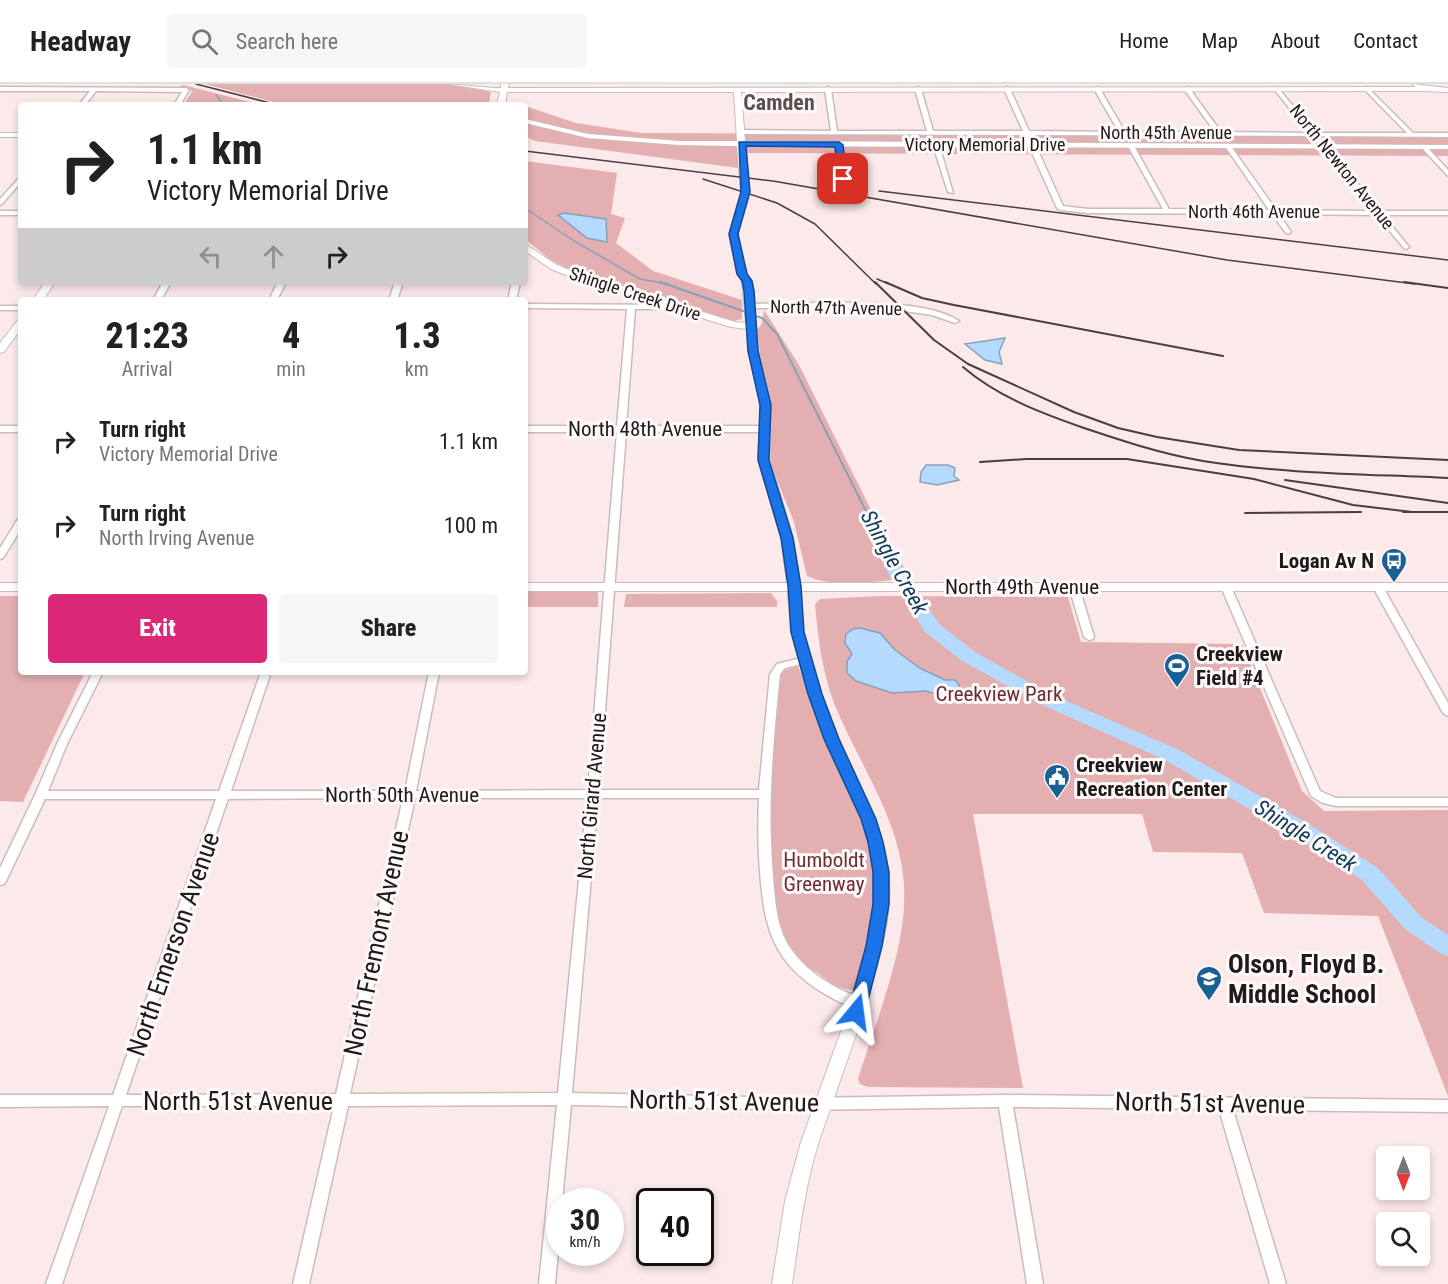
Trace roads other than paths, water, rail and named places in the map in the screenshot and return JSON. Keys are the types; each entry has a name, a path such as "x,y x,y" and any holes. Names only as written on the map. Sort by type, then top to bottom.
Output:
{"main road":[{"path":"1418,86 1448,89"}],"street":[{"path":"457,85 688,86 737,89 779,86 828,89 872,86 918,89 963,86 1007,89 1053,86 1097,89 1142,86 1187,89 1233,86 1277,89 1324,86 1367,89 1418,86"},
{"path":"502,102 505,87"},
{"path":"0,89 186,90 179,102"},
{"path":"84,102 95,89"},
{"path":"737,89 745,192 733,234 742,274 747,281 756,366 766,405 764,460 787,538 795,586 797,632 831,739 868,819 876,842 881,872 881,904 874,946 859,1003 810,1142 794,1201 782,1284"},
{"path":"828,89 834,132"},
{"path":"918,89 931,133"},
{"path":"1007,89 1033,145"},
{"path":"1097,89 1123,133"},
{"path":"1187,89 1219,134"},
{"name":"North Newton Avenue","path":"1277,89 1406,246"},
{"path":"1367,89 1411,134"},
{"name":"Victory Memorial Drive","path":"528,122 554,130 605,139 658,143 1448,147"},
{"name":"North 45th Avenue","path":"741,132 1448,135"},
{"path":"0,135 18,135"},
{"path":"839,145 843,179"},
{"path":"936,145 951,192"},
{"name":"North 46th Avenue","path":"1033,145 1060,207 1088,211 1448,213"},
{"path":"1131,146 1167,211"},
{"path":"1228,146 1288,232"},
{"path":"1424,147 1448,174"},
{"path":"0,203 18,182"},
{"path":"0,213 18,213"},
{"name":"Shingle Creek Drive","path":"528,249 563,272 672,307 735,325 752,315"},
{"path":"528,306 672,307"},
{"name":"North Girard Avenue","path":"547,1284 594,795 631,307"},
{"name":"North 47th Avenue","path":"752,315 891,307 943,315 955,321"},
{"path":"0,308 18,308"},
{"path":"0,350 18,326"},
{"path":"0,429 18,429"},
{"name":"North 48th Avenue","path":"528,429 764,429"},
{"path":"0,556 18,526"},
{"name":"North 49th Avenue","path":"528,586 1448,587"},
{"path":"0,587 18,587"},
{"path":"1074,587 1089,637"},
{"path":"1226,587 1312,789 1320,797 1336,802 1448,802"},
{"path":"1378,587 1448,713"},
{"path":"805,660 781,666 775,674 763,794 764,849 771,916 777,936 792,959 815,980 841,998 859,1003"},
{"path":"0,881 41,795 62,744 96,675"},
{"name":"North Emerson Avenue","path":"54,1284 265,675"},
{"name":"North Fremont Avenue","path":"301,1284 410,795 433,675"},
{"name":"North 50th Avenue","path":"41,795 763,794"},
{"name":"North 51st Avenue","path":"0,1101 1005,1101 1224,1103 1447,1109"},
{"path":"1005,1101 1035,1284"},
{"path":"1224,1103 1278,1284"}],"water":[{"path":"564,213 606,219 607,242 587,238 558,215"},
{"path":"1005,338 999,352 1002,364 985,360 965,344"},
{"path":"926,465 948,465 955,468 954,476 959,480 937,485 920,482 921,472"},
{"path":"860,628 880,633 895,650 920,668 945,680 955,680 959,685 958,691 947,697 926,691 892,693 856,681 847,673 847,661 852,654 845,643 846,634 853,629"}],"waterway":[{"name":"Shingle Creek","path":"216,95 222,102"},
{"name":"Shingle Creek","path":"528,210 574,241 640,279 663,283"},
{"name":"Shingle Creek","path":"663,283 668,284"},
{"name":"Shingle Creek","path":"663,283 746,312"},
{"name":"Shingle Creek","path":"753,315 762,318 777,334 880,539"},
{"name":"Shingle Creek","path":"879,538 896,571"},
{"name":"Shingle Creek","path":"896,571 932,628 968,656 1041,697 1172,755 1299,828 1370,874 1413,923 1448,947"}],"railway":[{"path":"196,84 266,102"},
{"path":"528,151 773,181 1227,260 1415,284"},
{"path":"703,179 777,203 815,224 876,284"},
{"path":"879,191 1448,260"},
{"path":"877,279 889,284"},
{"path":"875,282 934,340 968,364 1074,412 1118,428 1157,437 1239,450 1448,460"},
{"path":"885,282 922,298 1223,356"},
{"path":"1404,282 1448,288"},
{"path":"963,367 1005,396 1036,410 1099,433 1173,455 1264,469 1448,478"},
{"path":"980,462 1026,459 1127,459 1254,479 1353,505 1412,512"},
{"path":"1285,480 1448,503"},
{"path":"1245,513 1361,512"},
{"path":"1403,512 1412,512"},
{"path":"1412,512 1448,512"}],"place":[{"name":"Logan Av N","path":"1394,584"},
{"name":"Creekview Field #4","path":"1177,689"},
{"name":"Creekview Recreation Center","path":"1057,800"},
{"name":"Olson, Floyd B. Middle School","path":"1209,1002"}],"district":[{"name":"Camden","path":"779,102"}],"park label":[{"name":"Creekview Park","path":"999,694"},
{"name":"Humboldt Greenway","path":"824,872"}]}
